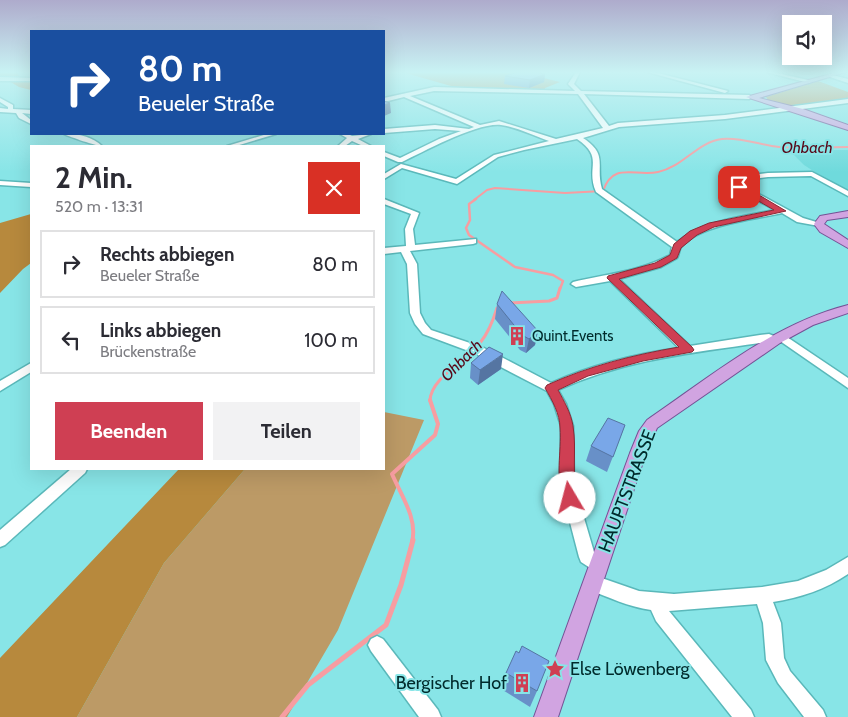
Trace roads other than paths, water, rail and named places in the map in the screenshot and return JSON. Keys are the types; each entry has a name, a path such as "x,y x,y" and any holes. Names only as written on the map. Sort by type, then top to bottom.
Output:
{"main road":[{"path":"779,105 848,128"},
{"path":"848,214 824,218 819,224 828,233 848,245"},
{"name":"HAUPTSTRASSE","path":"546,717 638,453 652,424 778,339 808,322 848,309"}],"street":[{"path":"10,105 12,109 10,111"},
{"path":"428,105 480,127"},
{"path":"589,105 604,126 608,128"},
{"path":"385,155 400,164 458,182 496,156 553,140 578,137 630,123 725,117 814,105"},
{"path":"0,110 30,112"},
{"path":"18,112 19,115 30,121"},
{"path":"385,176 400,164 442,140 480,127 499,123 553,140"},
{"path":"385,131 435,127 471,130"},
{"path":"71,135 89,140 97,145"},
{"path":"233,145 267,135"},
{"path":"345,135 366,145"},
{"path":"342,145 352,138 364,135"},
{"path":"578,137 596,151 598,158 595,176 600,191 677,246"},
{"path":"819,224 800,220 739,187 728,185 728,180 768,175 812,174 848,194"},
{"path":"0,182 30,185"},
{"path":"385,201 415,213 409,229 408,249 412,264 415,313 420,324 434,336 474,349 551,388 560,404 567,426 567,484 587,557 595,574 612,591 656,602 763,595 804,589 835,575 848,564"},
{"path":"576,284 612,278 658,265 674,256 677,246 694,233 712,224 782,211"},
{"path":"385,251 474,241"},
{"path":"612,278 688,350"},
{"path":"551,388 584,373 643,357 769,338 778,339 848,384"},
{"path":"0,387 30,368"},
{"path":"0,540 79,470"},
{"path":"763,595 772,623 775,660 784,677 816,717"},
{"path":"656,602 662,615 744,717"},
{"path":"377,645 431,717"}],"waterway":[{"name":"Ohbach","path":"474,200 487,190 495,188 565,193 603,191 607,182 619,173 658,172 675,165 697,149 722,139 736,139 787,148 848,147"},
{"name":"Ohbach","path":"476,199 469,204 470,220 466,228 469,235 515,267 553,275 563,281 560,289"},
{"name":"Ohbach","path":"510,303 549,301 557,298 560,288"},
{"name":"Ohbach","path":"430,400 436,385 483,339 497,308"},
{"name":"Ohbach","path":"412,542 413,525 411,516 392,474 435,435 438,424 430,400"},
{"name":"Ohbach","path":"282,717 308,685 386,625 401,585 413,540"}],"place":[{"name":"Quint.Events","path":"517,336"},
{"name":"Else Löwenberg","path":"555,669"},
{"name":"Bergischer Hof","path":"522,683"}]}
